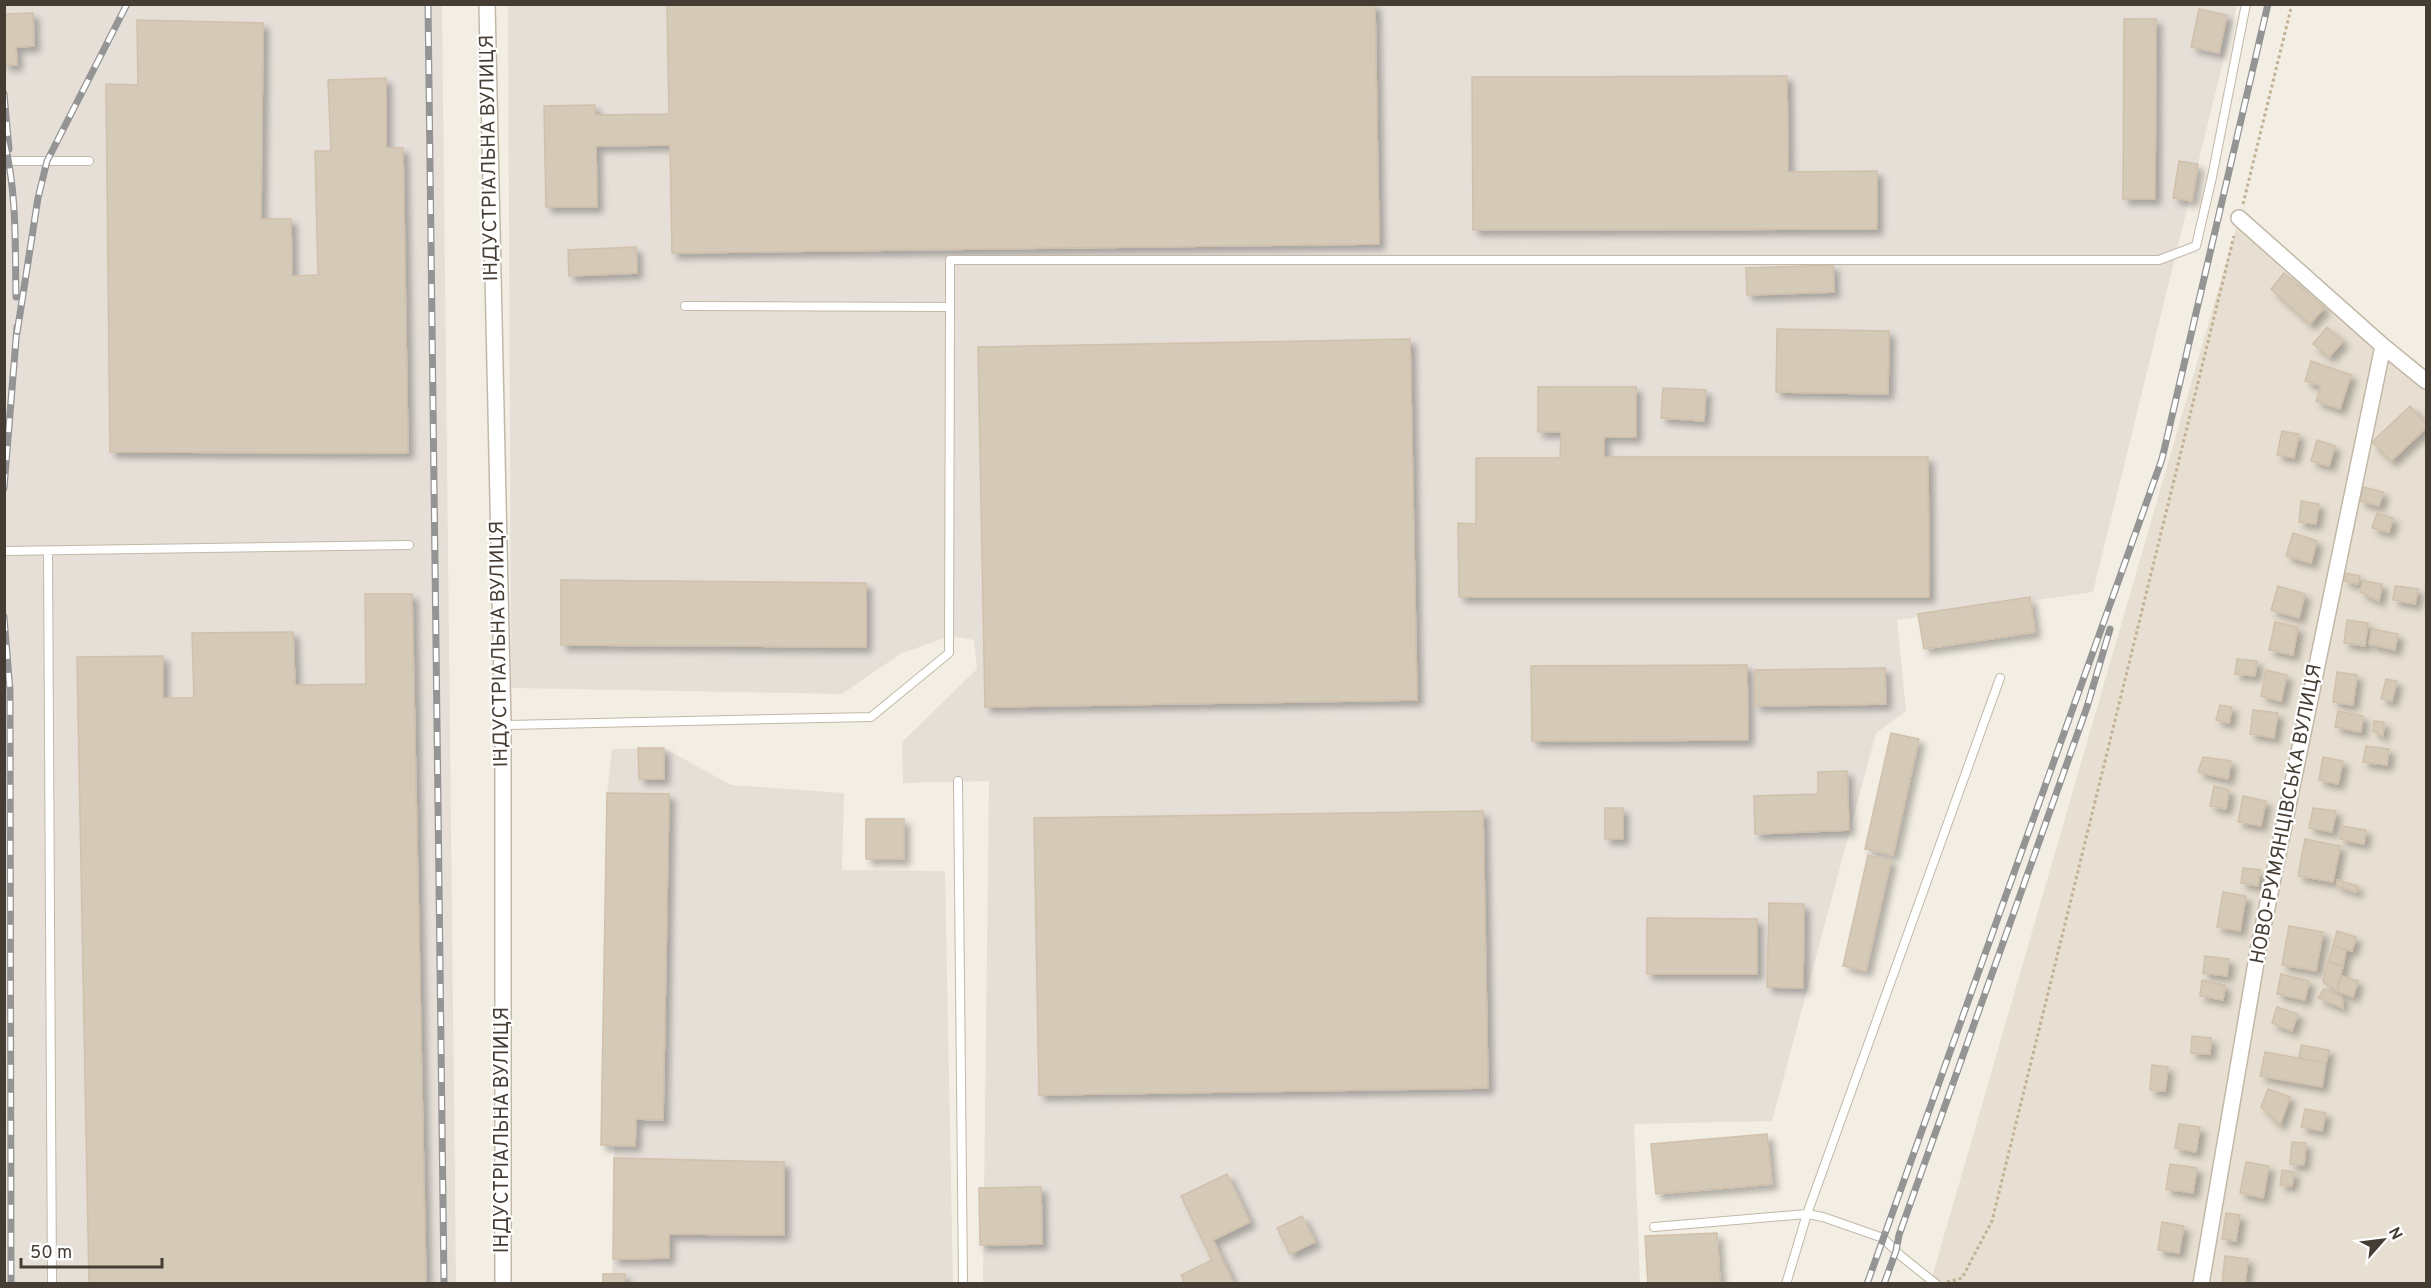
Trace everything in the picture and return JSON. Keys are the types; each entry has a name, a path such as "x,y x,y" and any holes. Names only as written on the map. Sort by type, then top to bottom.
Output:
{"street":[{"name":"ІНДУСТРІАЛЬНА ВУЛИЦЯ","path":"486,4 503,725 503,1284"},
{"path":"2239,218 2383,346 2427,381"},
{"name":"НОВО-РУМЯНЦІВСЬКА ВУЛИЦЯ","path":"2201,1284 2258,951 2383,346"}],"lane":[{"path":"503,725 871,717 949,653 950,260 2159,260 2196,246 2246,4"},
{"path":"4,161 89,161"},
{"path":"685,306 950,307"},
{"path":"4,551 409,545"},
{"path":"48,551 52,1284"},
{"path":"1786,1284 1807,1214 2000,678"},
{"path":"958,781 963,1284"},
{"path":"1654,1227 1807,1214 1823,1217 1883,1238 1936,1284"}],"path":[{"path":"1943,1284 1962,1278 1992,1221 2292,4"}],"shaded area":[{"path":"5,5 442,5 456,1283 5,1284"},
{"path":"508,5 2237,5 2093,592 1897,620 1906,711 1876,733 1772,1121 1634,1124 1640,1284 983,1283 989,781 903,783 902,742 977,669 974,640 950,636 900,654 842,694 511,688"},
{"path":"2239,218 2426,381 2426,1283 1930,1284"},
{"path":"664,748 731,785 844,793 842,870 945,871 953,1283 603,1283 612,1274 613,1259 614,1146 601,1145 607,793 612,749"}],"building":[{"path":"667,4 1375,4 1379,244 672,253 670,145 596,146 597,207 546,207 544,106 595,105 595,115 669,114"},
{"path":"2199,9 2227,15 2219,53 2191,47"},
{"path":"33,13 34,46 16,47 17,65 4,65 4,14"},
{"path":"2124,19 2156,19 2155,199 2123,199"},
{"path":"137,20 263,23 261,219 291,219 292,276 318,275 315,151 331,151 328,80 386,78 386,148 403,148 408,453 110,452 106,84 138,85"},
{"path":"1787,76 1788,172 1877,171 1877,229 1473,230 1472,77"},
{"path":"2179,161 2198,164 2192,201 2173,198"},
{"path":"636,247 637,273 569,276 568,250"},
{"path":"1833,265 1834,292 1747,295 1746,268"},
{"path":"2284,273 2324,308 2310,324 2271,289"},
{"path":"2327,327 2343,341 2329,357 2313,344"},
{"path":"1777,329 1889,331 1888,394 1776,392"},
{"path":"1410,339 1417,700 985,707 978,347"},
{"path":"2311,361 2351,375 2340,409 2316,401 2321,386 2305,381"},
{"path":"1538,387 1636,387 1636,437 1604,437 1604,457 1928,457 1929,597 1459,597 1458,523 1476,524 1476,458 1560,458 1561,432 1538,432"},
{"path":"1663,388 1706,390 1704,421 1661,418"},
{"path":"2410,406 2426,424 2426,428 2391,461 2372,442"},
{"path":"2282,431 2299,434 2294,458 2277,455"},
{"path":"2317,440 2335,446 2329,466 2311,461"},
{"path":"2363,487 2383,492 2379,506 2360,501"},
{"path":"2301,501 2319,504 2316,524 2299,522"},
{"path":"2377,513 2393,518 2389,532 2372,528"},
{"path":"2293,533 2317,541 2311,563 2286,556"},
{"path":"2346,573 2360,576 2358,584 2344,581"},
{"path":"561,580 866,583 866,647 561,645"},
{"path":"2363,581 2382,584 2379,601 2360,592"},
{"path":"2278,586 2305,594 2299,618 2271,610"},
{"path":"2395,586 2418,589 2415,604 2393,600"},
{"path":"365,594 412,594 426,1284 89,1284 77,657 163,656 163,698 194,698 192,633 293,632 295,685 366,684"},
{"path":"2030,597 2035,632 1924,649 1918,614"},
{"path":"2347,620 2368,623 2365,646 2344,643"},
{"path":"2275,622 2298,627 2293,655 2269,650"},
{"path":"2372,629 2398,634 2395,650 2369,644"},
{"path":"2237,659 2257,661 2255,676 2235,674"},
{"path":"1747,665 1748,740 1532,741 1531,666"},
{"path":"1885,668 1886,704 1755,706 1755,670"},
{"path":"2266,670 2287,675 2281,701 2261,696"},
{"path":"2337,672 2357,675 2353,705 2333,702"},
{"path":"2386,679 2397,681 2392,701 2381,699"},
{"path":"2220,705 2232,707 2229,723 2216,720"},
{"path":"2253,710 2278,713 2274,738 2250,734"},
{"path":"2338,711 2363,716 2361,732 2335,727"},
{"path":"2374,721 2384,722 2383,736 2373,731"},
{"path":"1891,733 1919,739 1893,855 1865,849"},
{"path":"2366,746 2389,749 2387,765 2363,762"},
{"path":"638,748 664,748 664,779 639,779"},
{"path":"2203,757 2231,761 2228,779 2198,772"},
{"path":"2323,757 2343,761 2338,784 2319,780"},
{"path":"1847,771 1849,830 1755,834 1754,796 1818,794 1818,772"},
{"path":"2214,786 2229,790 2226,809 2210,806"},
{"path":"607,793 669,794 663,1120 636,1119 635,1146 601,1145"},
{"path":"2243,796 2266,801 2261,826 2238,822"},
{"path":"1605,808 1623,808 1623,839 1605,839"},
{"path":"2313,808 2336,811 2332,832 2309,828"},
{"path":"1483,811 1488,1088 1039,1095 1034,818"},
{"path":"866,819 904,819 904,859 866,859"},
{"path":"2342,826 2366,830 2364,844 2340,839"},
{"path":"2305,839 2340,846 2333,882 2298,876"},
{"path":"1868,855 1891,860 1866,971 1843,966"},
{"path":"2243,868 2260,870 2258,886 2241,883"},
{"path":"2337,880 2358,886 2356,892 2337,886"},
{"path":"2223,892 2246,896 2240,931 2217,927"},
{"path":"1769,903 1804,904 1803,988 1767,987"},
{"path":"1647,918 1757,919 1757,974 1647,974"},
{"path":"2289,926 2323,932 2316,971 2282,965"},
{"path":"2337,931 2356,937 2352,951 2333,946"},
{"path":"2333,946 2346,950 2343,966 2328,962"},
{"path":"2205,956 2229,959 2227,976 2203,973"},
{"path":"2328,962 2343,966 2337,991 2323,982"},
{"path":"2281,974 2309,981 2305,1000 2277,994"},
{"path":"2342,976 2358,981 2353,997 2337,991"},
{"path":"2202,980 2225,985 2223,1000 2200,996"},
{"path":"2324,989 2342,997 2343,1008 2318,998"},
{"path":"2277,1007 2298,1014 2292,1031 2272,1023"},
{"path":"2192,1036 2211,1038 2210,1054 2191,1053"},
{"path":"2301,1045 2329,1050 2326,1063 2299,1058"},
{"path":"2265,1052 2326,1063 2322,1087 2260,1076"},
{"path":"2152,1065 2168,1067 2165,1091 2150,1090"},
{"path":"2268,1089 2290,1097 2280,1125 2261,1107"},
{"path":"2305,1109 2326,1113 2322,1131 2301,1127"},
{"path":"2179,1124 2200,1127 2196,1152 2175,1148"},
{"path":"1767,1134 1772,1184 1656,1194 1651,1144"},
{"path":"2292,1142 2306,1143 2304,1165 2290,1164"},
{"path":"614,1158 784,1162 784,1235 669,1234 669,1258 613,1259"},
{"path":"2246,1162 2269,1166 2263,1198 2240,1193"},
{"path":"2170,1164 2197,1168 2193,1193 2166,1189"},
{"path":"2282,1170 2294,1172 2292,1186 2280,1185"},
{"path":"1227,1174 1250,1222 1213,1240 1234,1284 1185,1284 1181,1275 1212,1260 1181,1196"},
{"path":"1041,1187 1042,1244 980,1245 979,1188"},
{"path":"2226,1213 2240,1215 2236,1241 2222,1239"},
{"path":"1302,1216 1315,1242 1290,1254 1277,1228"},
{"path":"2162,1222 2184,1226 2179,1253 2158,1250"},
{"path":"1717,1233 1720,1284 1648,1284 1645,1236"},
{"path":"2225,1256 2248,1259 2245,1284 2222,1284"},
{"path":"603,1274 625,1274 624,1284 603,1284"}],"railway":[{"path":"17,333 38,198 47,161 127,4"},
{"path":"428,4 444,1284"},
{"path":"1867,1284 2162,459 2268,4"},
{"path":"4,94 9,149"},
{"path":"4,141 13,199 16,297"},
{"path":"4,488 17,327"},
{"path":"4,617 10,691 11,1284"},
{"path":"1884,1284 1896,1251 1899,1235 2087,707 2110,629"}]}
